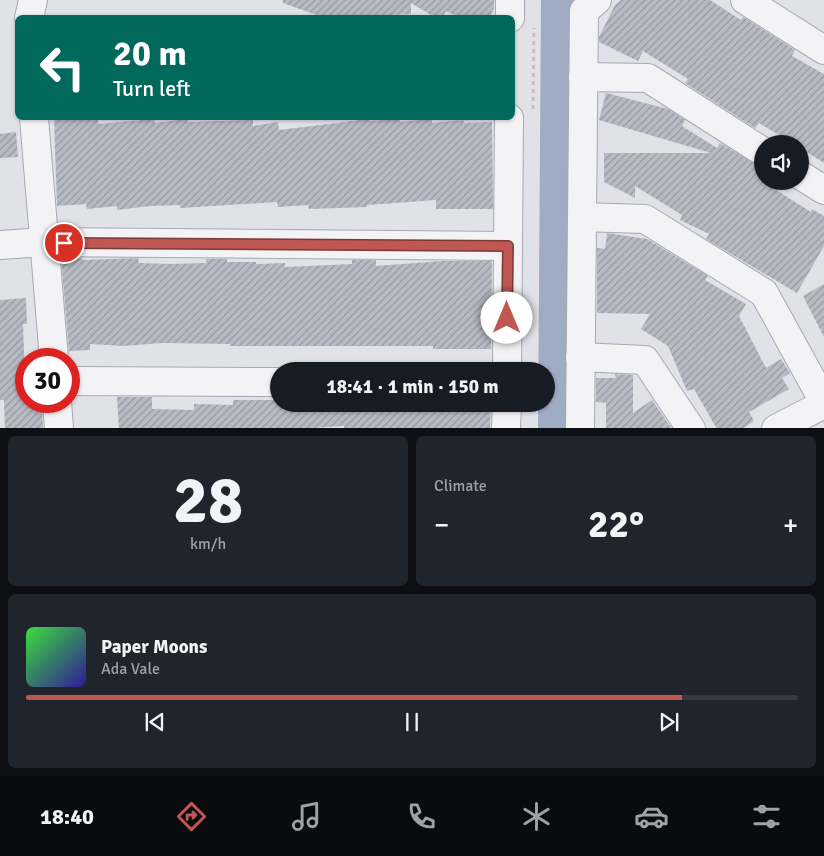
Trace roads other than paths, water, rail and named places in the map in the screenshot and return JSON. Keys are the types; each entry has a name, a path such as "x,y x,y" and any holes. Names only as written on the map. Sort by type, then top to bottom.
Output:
{"street":[{"path":"30,15 33,0"},
{"path":"510,0 510,15"},
{"path":"580,428 584,11 597,0"},
{"path":"745,0 824,50"},
{"path":"583,77 648,78 754,146"},
{"path":"34,120 53,348"},
{"path":"507,362 509,120"},
{"path":"809,181 824,190"},
{"path":"582,217 645,219 764,293 824,403 776,428"},
{"path":"0,245 44,242 508,246"},
{"path":"580,357 645,360 691,428"},
{"path":"80,380 270,382"},
{"path":"506,428 507,412"},
{"path":"58,413 59,428"}],"waterway":[{"path":"558,428 561,0"}]}
